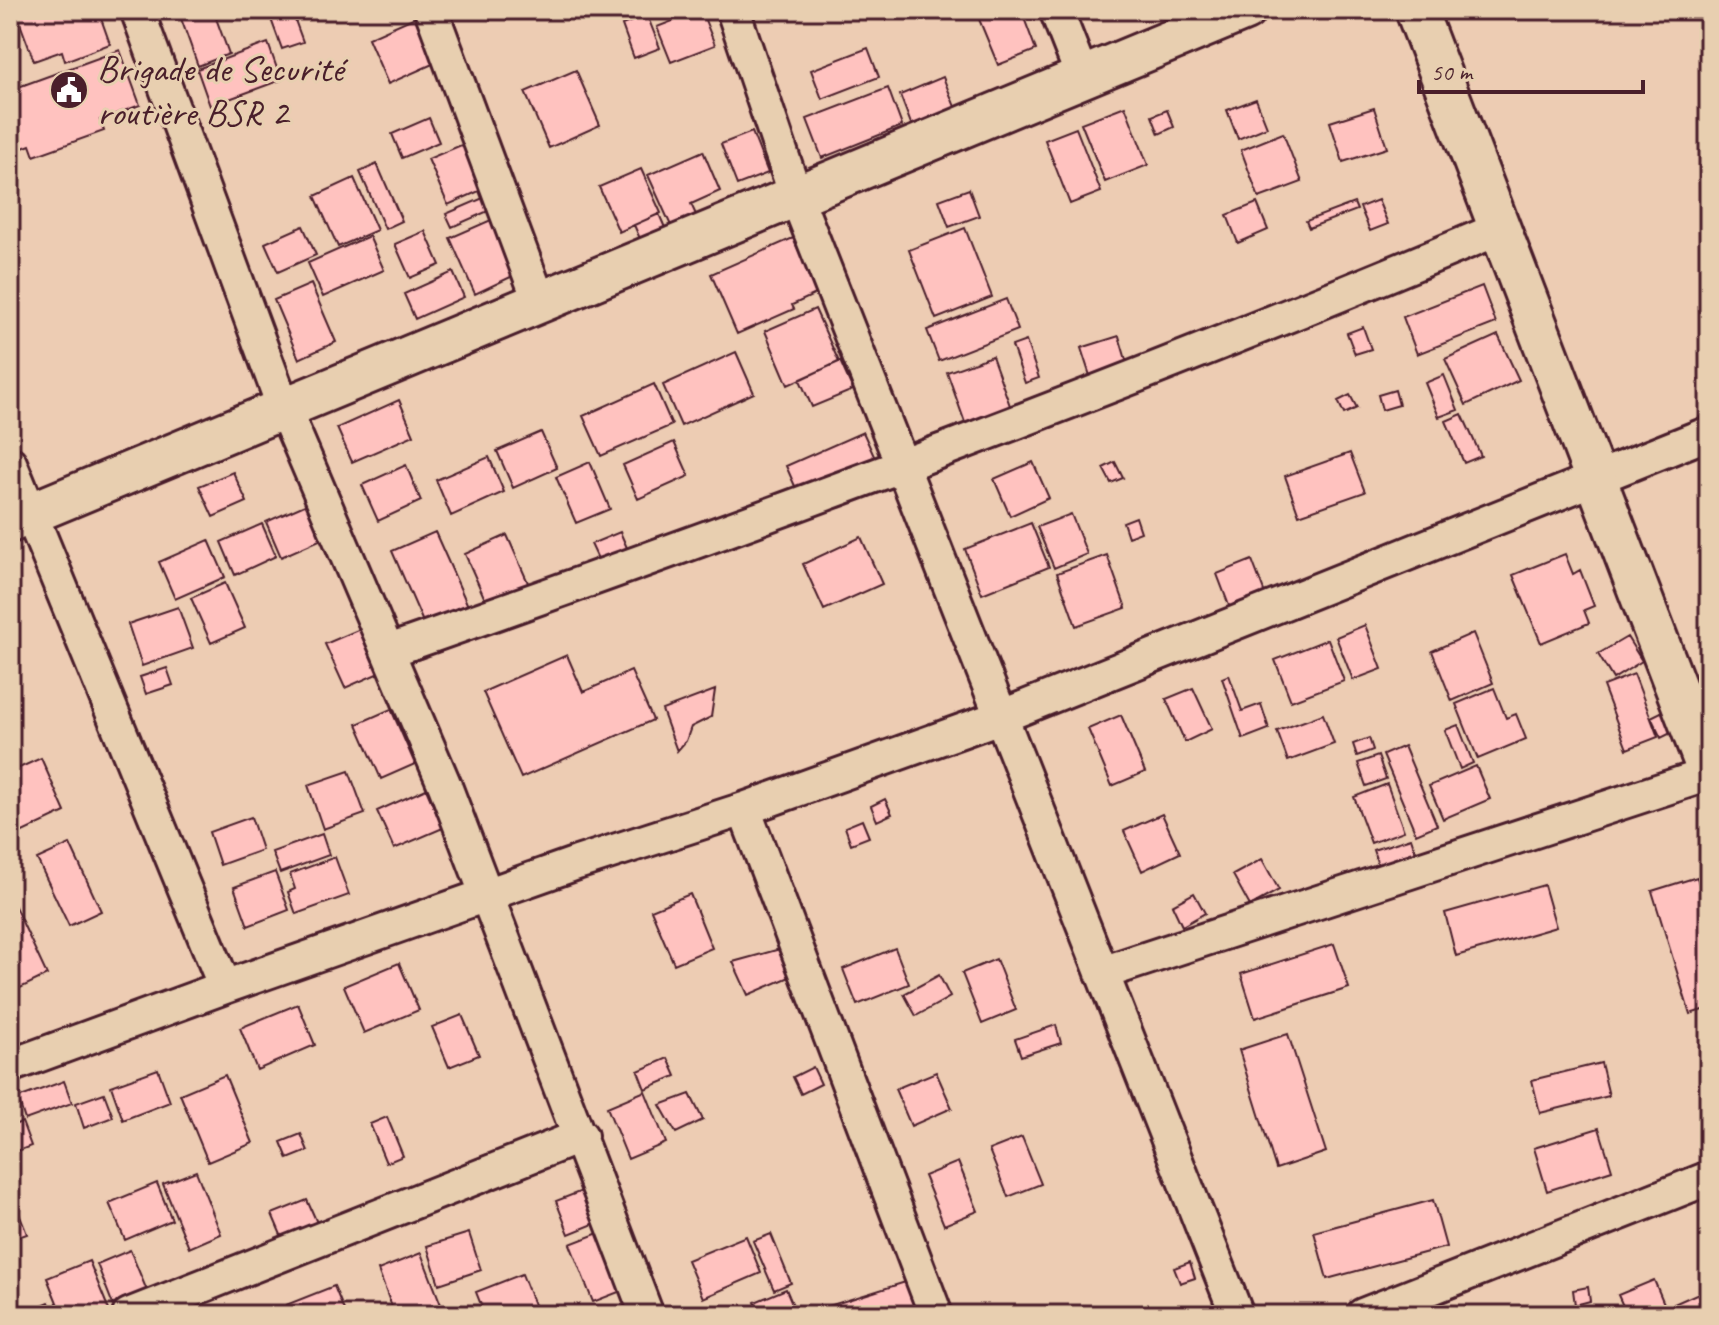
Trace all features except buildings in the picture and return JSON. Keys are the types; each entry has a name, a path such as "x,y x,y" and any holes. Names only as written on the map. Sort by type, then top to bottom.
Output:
{"street":[{"path":"137,10 283,406 389,651 489,896 647,1315"},
{"path":"431,10 540,303"},
{"path":"733,10 796,196 1237,1315"},
{"path":"1056,10 1082,76"},
{"path":"20,518 283,406 540,303 1245,10"},
{"path":"1102,973 1709,774 1416,10"},
{"path":"389,651 904,466 1501,228"},
{"path":"10,1066 225,987 577,863 744,809 1000,717 1709,433"},
{"path":"10,463 20,518 225,987"},
{"path":"744,809 936,1315"},
{"path":"129,1315 581,1136"},
{"path":"1363,1315 1709,1178"}],"place":[{"name":"Brigade de Securité routière BSR 2","path":"69,90"}]}
